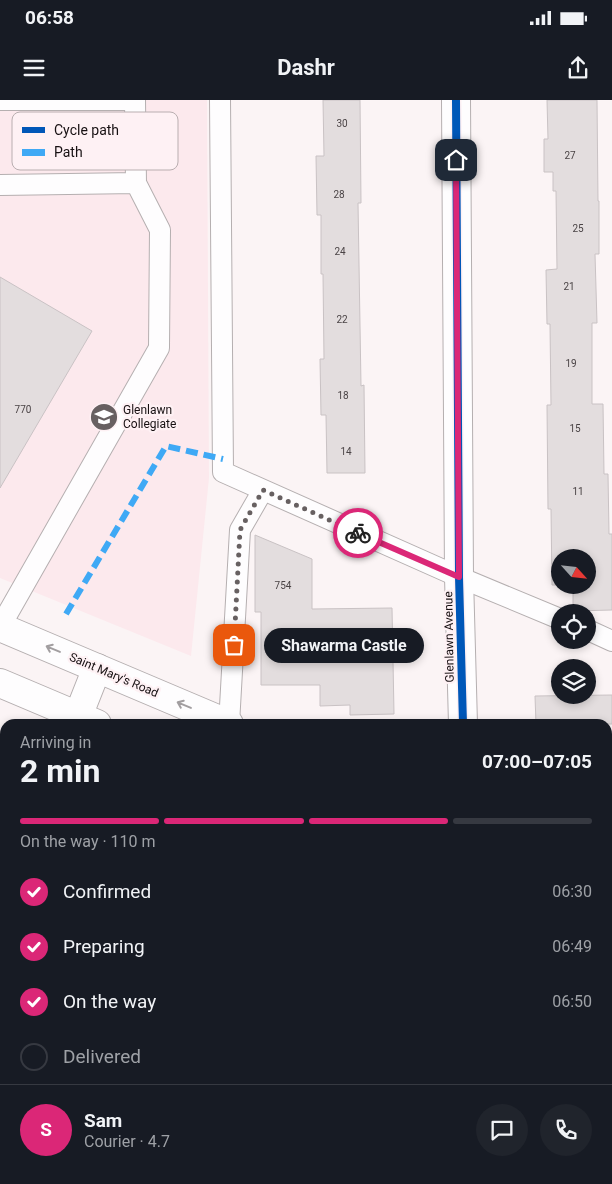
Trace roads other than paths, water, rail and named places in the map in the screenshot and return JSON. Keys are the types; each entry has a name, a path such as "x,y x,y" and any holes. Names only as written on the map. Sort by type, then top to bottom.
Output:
{"street":[{"name":"Glenlawn Avenue","path":"456,100 459,577 463,719"},
{"name":"Saint Mary's Road","path":"0,627 217,719"},
{"path":"84,719 97,668"},
{"path":"0,683 80,719"}],"lane":[{"path":"0,100 135,100 135,112"},
{"path":"220,100 223,472 459,577 551,615"},
{"path":"0,627 159,348 160,230 136,183 136,170"},
{"path":"0,185 136,183"},
{"path":"229,719 240,530 263,490"},
{"path":"596,633 612,640"}],"place":[{"name":"Glenlawn Collegiate","path":"104,417"},
{"name":"Shawarma Castle","path":"234,645"}]}
